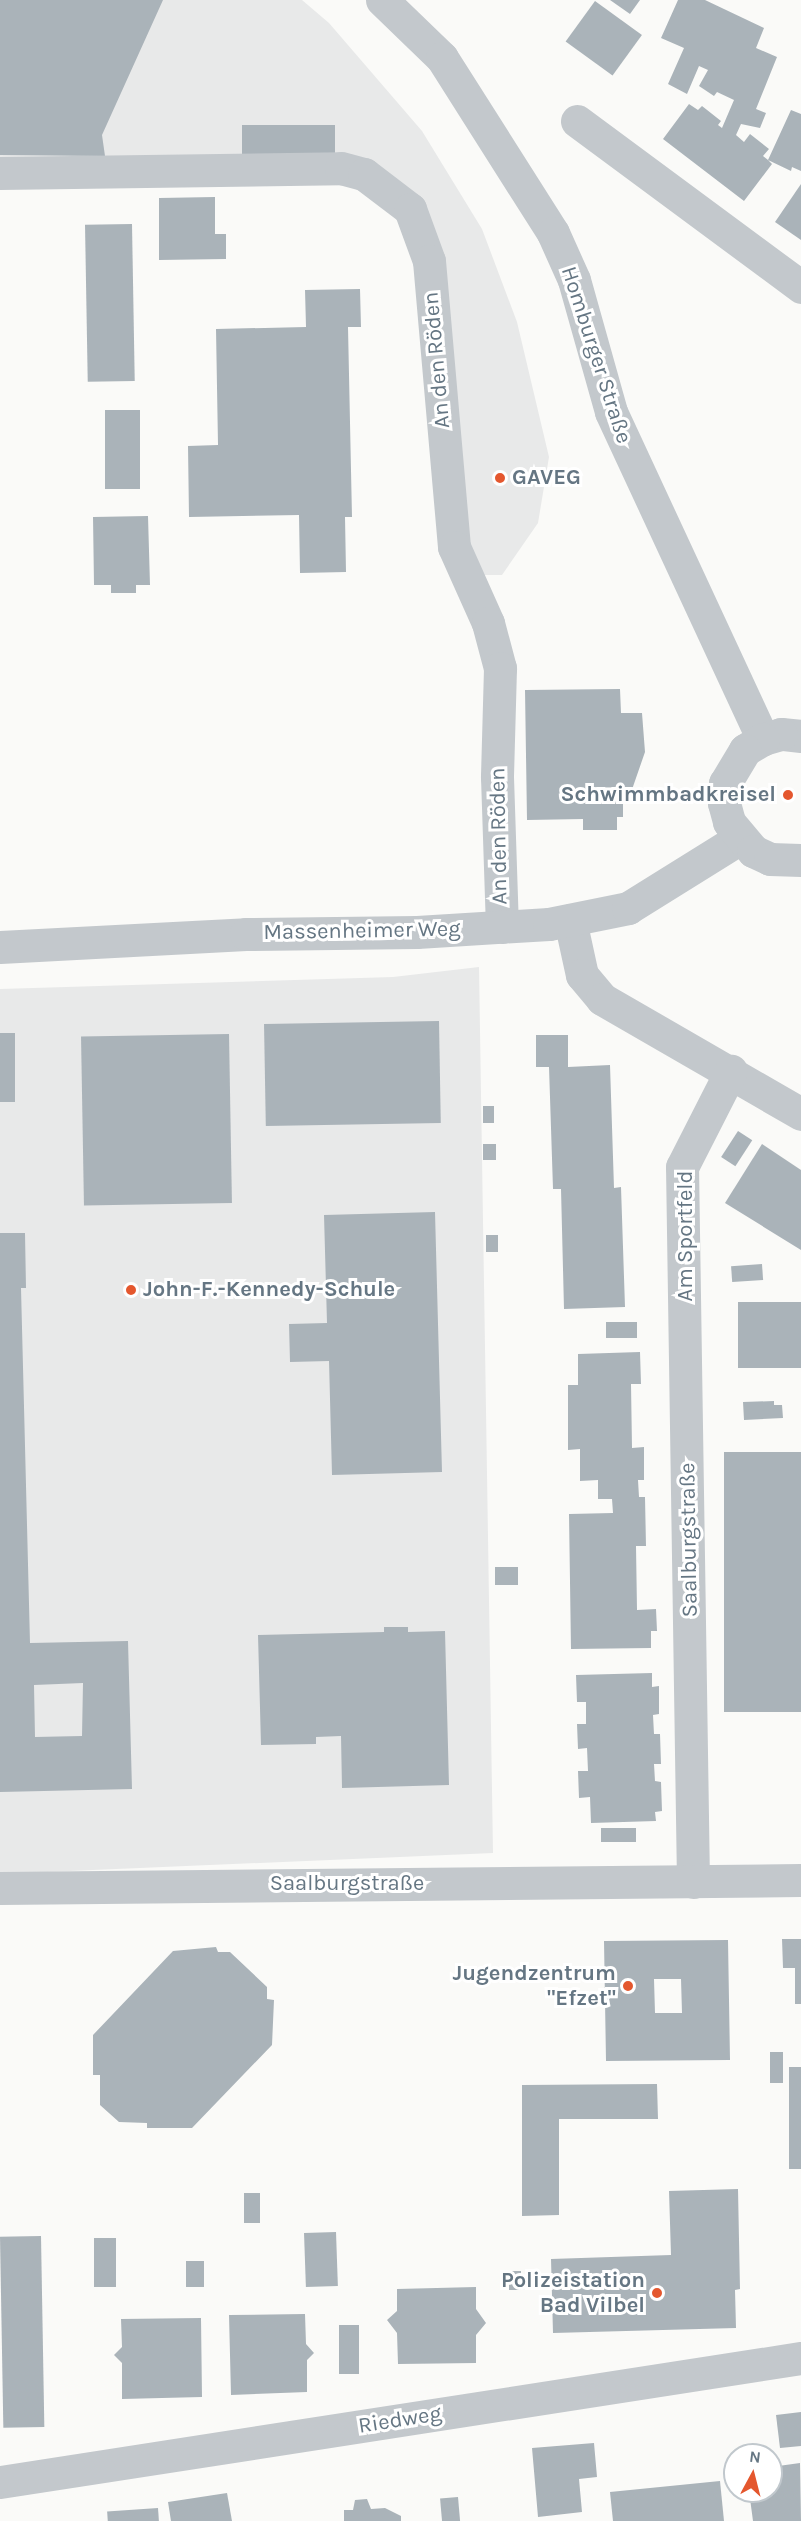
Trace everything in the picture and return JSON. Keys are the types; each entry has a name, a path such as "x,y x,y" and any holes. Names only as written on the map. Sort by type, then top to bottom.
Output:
{"street":[{"name":"Homburger Straße","path":"382,0 442,58 554,233 574,280 611,412 763,739"},
{"path":"577,121 801,287"},
{"name":"An den Röden","path":"0,173 341,168 364,174 410,209 429,261 454,547 488,623 500,669 497,777 502,927"},
{"path":"801,736 781,734 763,739 746,750 725,783 726,813 739,839 770,859 801,860"},
{"name":"Massenheimer Weg","path":"0,947 246,934 502,927 570,920 628,908 739,839"},
{"path":"570,920 582,975 602,999 731,1071 801,1114"},
{"name":"Am Sportfeld","path":"687,1341 682,1167 731,1071"},
{"name":"Saalburgstraße","path":"687,1341 693,1882"},
{"name":"Saalburgstraße","path":"0,1888 801,1880"},
{"name":"Riedweg","path":"0,2482 801,2358"}],"shaded area":[{"path":"0,0 302,0 329,23 422,131 482,229 517,322 549,457 538,523 502,575 476,575 463,548 432,243 395,185 0,160"},
{"path":"479,967 493,1853 0,1874 0,989 393,977"}],"building":[{"path":"0,0 163,0 102,135 105,156 0,155"},
{"path":"610,0 640,0 630,14"},
{"path":"678,0 705,0 764,28 756,48 777,57 756,109 766,113 760,128 741,124 736,135 744,142 750,134 769,149 763,156 772,164 744,201 663,139 689,104 698,110 702,106 721,121 718,125 722,128 734,100 717,92 714,96 699,86 708,70 699,66 687,94 668,84 684,48 661,38"},
{"path":"595,1 642,35 613,76 566,41"},
{"path":"791,110 801,114 801,171 792,167 791,171 768,160"},
{"path":"242,125 335,125 335,156 242,156"},
{"path":"801,184 801,240 775,222"},
{"path":"215,197 215,234 226,234 226,259 159,260 159,198"},
{"path":"132,224 135,381 88,382 85,225"},
{"path":"360,289 361,327 348,327 352,517 345,517 346,572 300,573 299,515 189,517 188,446 218,445 216,329 306,327 305,290"},
{"path":"105,410 140,410 140,489 105,489"},
{"path":"148,516 150,585 136,585 136,593 111,593 111,585 94,585 93,517"},
{"path":"620,689 621,713 642,713 645,752 627,804 623,804 623,817 617,817 617,830 583,830 583,819 527,820 525,690"},
{"path":"439,1021 441,1123 266,1126 264,1024"},
{"path":"0,1033 15,1033 15,1102 0,1102"},
{"path":"229,1034 232,1203 84,1206 81,1037"},
{"path":"536,1035 568,1035 568,1067 610,1065 614,1188 621,1187 625,1307 564,1309 561,1189 553,1189 549,1067 536,1067"},
{"path":"483,1106 494,1106 494,1123 483,1123"},
{"path":"738,1131 752,1140 735,1166 721,1157"},
{"path":"483,1144 496,1144 496,1160 483,1160"},
{"path":"762,1144 801,1170 801,1250 725,1203"},
{"path":"435,1212 442,1472 332,1475 329,1361 290,1362 289,1324 327,1323 324,1215"},
{"path":"0,1233 25,1233 26,1288 21,1288 30,1643 128,1641 132,1789 0,1792","holes":["83,1683 82,1736 35,1737 34,1685"]},
{"path":"486,1235 498,1235 498,1252 486,1252"},
{"path":"762,1264 763,1280 732,1282 731,1266"},
{"path":"738,1302 801,1302 801,1368 738,1368"},
{"path":"606,1322 637,1322 637,1338 606,1338"},
{"path":"640,1352 641,1384 631,1384 632,1448 644,1447 644,1480 638,1480 639,1497 645,1497 646,1546 636,1546 637,1610 656,1609 657,1631 651,1631 651,1648 571,1649 569,1514 613,1513 612,1499 598,1499 598,1480 580,1481 580,1449 568,1450 568,1385 578,1385 578,1354"},
{"path":"774,1401 774,1405 782,1405 783,1418 744,1420 743,1402"},
{"path":"724,1452 801,1452 801,1712 724,1712"},
{"path":"495,1567 518,1567 518,1585 495,1585"},
{"path":"384,1627 408,1627 408,1632 445,1631 449,1785 342,1788 341,1736 316,1737 316,1744 261,1745 258,1635 384,1632"},
{"path":"652,1673 652,1687 659,1686 659,1714 653,1715 654,1734 660,1734 661,1764 654,1764 655,1781 661,1782 662,1811 655,1812 656,1821 591,1823 590,1797 579,1798 578,1771 588,1771 587,1748 578,1749 577,1724 586,1724 586,1702 577,1702 576,1675"},
{"path":"601,1828 636,1828 636,1842 601,1842"},
{"path":"782,1939 801,1939 801,2004 795,2004 795,1968 783,1968"},
{"path":"728,1940 730,2060 606,2061 604,1941","holes":["654,1979 681,1979 682,2013 655,2013"]},
{"path":"216,1947 218,1952 230,1952 267,1987 267,1999 274,2000 272,2045 192,2128 147,2128 147,2123 119,2122 100,2105 100,2075 93,2075 93,2035 173,1951"},
{"path":"770,2052 783,2052 783,2083 770,2083"},
{"path":"789,2067 801,2067 801,2169 789,2169"},
{"path":"657,2084 658,2119 559,2119 559,2215 522,2216 522,2085"},
{"path":"738,2189 740,2289 735,2290 736,2328 553,2333 551,2259 671,2255 669,2191"},
{"path":"244,2193 260,2193 260,2223 244,2223"},
{"path":"336,2232 338,2286 306,2287 304,2233"},
{"path":"41,2236 44,2427 3,2428 0,2237"},
{"path":"94,2238 116,2238 116,2287 94,2287"},
{"path":"186,2261 204,2261 204,2287 186,2287"},
{"path":"509,2271 521,2271 521,2290 509,2290"},
{"path":"476,2287 476,2309 486,2323 476,2335 476,2363 398,2364 397,2333 387,2320 397,2311 397,2289"},
{"path":"305,2314 306,2344 314,2353 307,2360 307,2392 231,2395 229,2315"},
{"path":"201,2318 202,2397 122,2399 122,2363 114,2355 122,2347 121,2319"},
{"path":"339,2325 359,2325 359,2374 339,2374"},
{"path":"801,2412 801,2446 783,2448 783,2443 779,2443 776,2415"},
{"path":"594,2443 597,2477 579,2479 582,2512 538,2517 532,2448"},
{"path":"800,2463 801,2521 753,2521 751,2503 783,2503 783,2465"},
{"path":"720,2481 724,2521 613,2521 610,2492"},
{"path":"227,2493 232,2521 171,2521 168,2502"},
{"path":"458,2497 460,2521 442,2521 440,2499"},
{"path":"367,2499 371,2509 385,2508 401,2516 401,2521 344,2521 344,2510 353,2510 355,2500"},
{"path":"158,2508 159,2521 108,2521 107,2512"}],"place":[{"name":"GAVEG","path":"500,478"},
{"name":"Schwimmbadkreisel","path":"788,795"},
{"name":"John-F.-Kennedy-Schule","path":"131,1290"},
{"name":"Jugendzentrum \"Efzet\"","path":"628,1986"},
{"name":"Polizeistation Bad Vilbel","path":"657,2293"}]}
